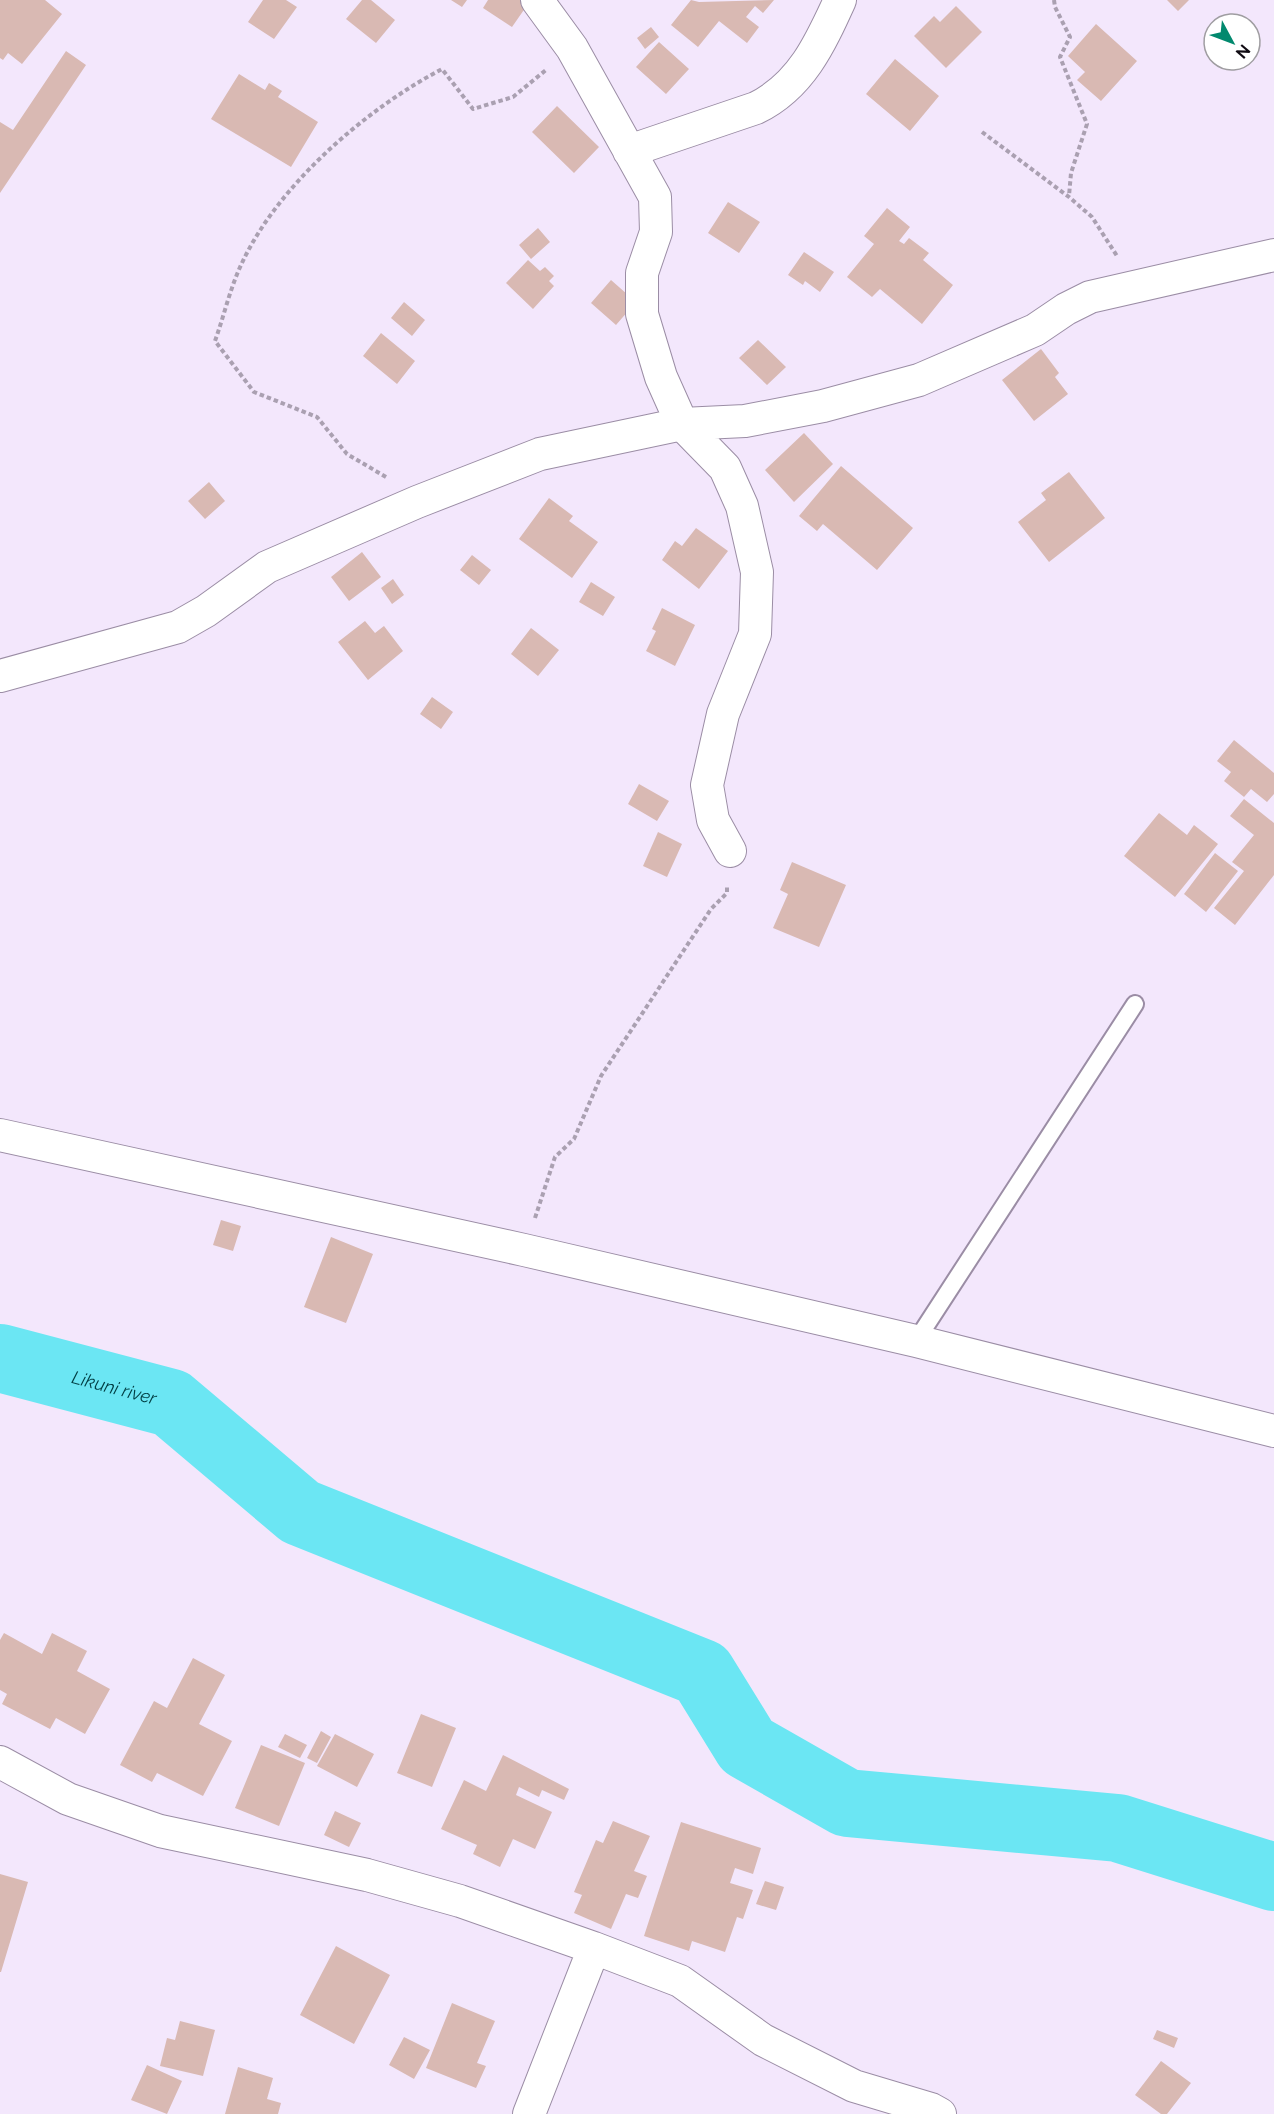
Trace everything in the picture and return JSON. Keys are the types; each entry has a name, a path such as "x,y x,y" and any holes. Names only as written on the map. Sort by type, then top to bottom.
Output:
{"street":[{"path":"537,0 572,48 655,197 656,232 642,273 642,314 662,377 682,424 725,468 742,506 757,572 755,634 723,714 707,785 713,820 730,851"},
{"path":"629,151 756,108 775,99 791,84 817,50 840,0"},
{"path":"0,676 178,627 206,611 267,567 417,502 540,454 682,424 745,421 823,406 919,380 1035,330 1066,309 1090,297 1274,255"},
{"path":"0,1135 524,1250 916,1341 1274,1431"},
{"path":"0,1762 68,1799 160,1831 367,1875 460,1901 594,1948 680,1981 763,2040 854,2086 931,2109 940,2114"},
{"path":"529,2114 594,1948"}],"lane":[{"path":"916,1341 1135,1004"}],"path":[{"path":"1054,0 1054,7 1070,37 1060,57 1087,124 1071,174 1069,197"},
{"path":"417,502 383,474 347,454 317,417 254,392 215,341 232,290 242,264 267,220 310,167 408,87 442,69 473,109 513,97 572,48"},
{"path":"982,132 1092,217 1135,285"},
{"path":"524,1250 555,1157 574,1139 601,1076 711,909 727,893 730,851"}],"building":[{"path":"0,0 45,0 62,14 22,64 8,53 3,60 0,58"},
{"path":"263,0 286,0 297,7 274,39 248,22"},
{"path":"362,0 371,0 395,20 376,43 346,19"},
{"path":"451,0 467,0 462,7"},
{"path":"488,0 523,0 528,4 512,27 483,8"},
{"path":"691,0 699,2 774,0 763,13 755,6 746,17 759,27 747,43 719,21 698,47 671,25"},
{"path":"1167,0 1189,0 1178,11"},
{"path":"956,6 982,32 946,68 914,36 934,16 940,22"},
{"path":"1096,24 1137,61 1101,101 1077,80 1085,72 1068,56"},
{"path":"651,27 659,37 645,49 637,38"},
{"path":"659,42 689,69 666,94 636,67"},
{"path":"66,51 86,65 0,193 0,122 13,130"},
{"path":"895,59 939,96 910,131 866,94"},
{"path":"239,74 265,90 269,83 282,91 278,97 318,122 291,167 211,119"},
{"path":"557,106 599,147 574,173 532,132"},
{"path":"728,202 760,222 739,253 708,233"},
{"path":"887,208 910,227 899,241 904,244 909,238 929,253 923,260 953,285 922,324 880,289 872,297 847,277 874,244 864,236"},
{"path":"538,228 550,242 531,259 519,245"},
{"path":"804,252 834,272 820,292 805,281 803,285 788,275"},
{"path":"528,260 540,271 545,267 554,276 549,281 554,286 533,309 506,283"},
{"path":"611,280 636,302 616,325 591,303"},
{"path":"404,302 425,320 412,336 391,318"},
{"path":"381,333 415,361 397,384 363,356"},
{"path":"758,340 786,367 767,385 739,358"},
{"path":"1041,349 1059,373 1055,377 1068,394 1034,421 1002,380"},
{"path":"804,433 833,464 794,502 765,470"},
{"path":"841,466 913,528 877,570 823,524 817,531 799,516"},
{"path":"1069,472 1105,518 1049,562 1018,522 1046,500 1041,493"},
{"path":"209,482 225,501 205,519 188,501"},
{"path":"549,498 573,516 569,521 598,542 572,578 519,539"},
{"path":"696,528 728,551 699,589 662,560 675,541 682,546"},
{"path":"362,552 381,577 349,601 331,577"},
{"path":"472,555 491,570 479,585 460,570"},
{"path":"393,579 404,595 392,604 381,588"},
{"path":"591,582 615,597 603,616 579,602"},
{"path":"662,608 695,625 675,666 646,651 656,631 652,629"},
{"path":"365,621 375,633 384,626 403,651 368,680 338,642"},
{"path":"531,628 559,650 538,676 511,654"},
{"path":"432,697 453,712 441,729 420,714"},
{"path":"1234,740 1274,773 1274,794 1267,802 1251,789 1244,797 1224,781 1231,772 1217,761"},
{"path":"639,784 669,801 657,821 628,804"},
{"path":"1244,799 1274,823 1274,875 1235,925 1214,908 1244,871 1232,862 1254,835 1230,816"},
{"path":"1159,813 1187,835 1194,825 1218,844 1175,897 1124,856"},
{"path":"658,832 682,844 667,877 643,866"},
{"path":"1215,853 1238,871 1206,912 1184,894"},
{"path":"792,862 846,885 819,947 773,928 788,894 780,890"},
{"path":"221,1220 241,1226 233,1251 213,1245"},
{"path":"331,1237 373,1254 346,1323 304,1307"},
{"path":"4,1633 42,1654 52,1633 87,1651 77,1671 110,1689 85,1734 56,1718 50,1729 2,1704 7,1694 0,1690 0,1640"},
{"path":"193,1658 225,1675 199,1724 232,1741 203,1796 157,1773 152,1782 120,1765 154,1701 167,1708"},
{"path":"421,1714 456,1728 432,1787 397,1773"},
{"path":"321,1731 331,1737 317,1763 307,1758"},
{"path":"285,1734 307,1745 300,1758 278,1747"},
{"path":"335,1734 374,1754 357,1787 317,1766"},
{"path":"261,1745 305,1763 279,1826 235,1808"},
{"path":"503,1755 569,1789 564,1800 542,1790 539,1797 519,1787 516,1795 552,1812 535,1849 513,1839 500,1867 473,1854 477,1845 441,1829 464,1780 486,1791"},
{"path":"335,1811 361,1823 349,1847 324,1835"},
{"path":"613,1821 650,1836 634,1871 647,1876 638,1898 626,1894 611,1929 574,1913 582,1895 574,1892 596,1840 603,1843"},
{"path":"681,1822 761,1848 753,1874 735,1868 730,1883 753,1890 743,1919 737,1917 725,1952 692,1941 689,1951 644,1936"},
{"path":"0,1874 28,1882 1,1972 0,1972"},
{"path":"765,1881 784,1887 776,1910 756,1904"},
{"path":"336,1946 390,1975 354,2044 300,2015"},
{"path":"452,2003 495,2021 477,2063 486,2066 476,2088 426,2068"},
{"path":"180,2021 215,2030 203,2076 160,2066 167,2038 175,2040"},
{"path":"1157,2030 1178,2038 1174,2048 1153,2039"},
{"path":"404,2037 430,2050 414,2079 389,2065"},
{"path":"1161,2061 1191,2083 1167,2114 1161,2114 1135,2095"},
{"path":"147,2065 182,2081 167,2114 131,2100"},
{"path":"238,2067 273,2078 267,2099 281,2103 278,2114 225,2114"}],"waterway":[{"name":"Likuni river","path":"0,1358 171,1403 300,1512 702,1673 747,1746 847,1803 1118,1828 1274,1877"}]}
